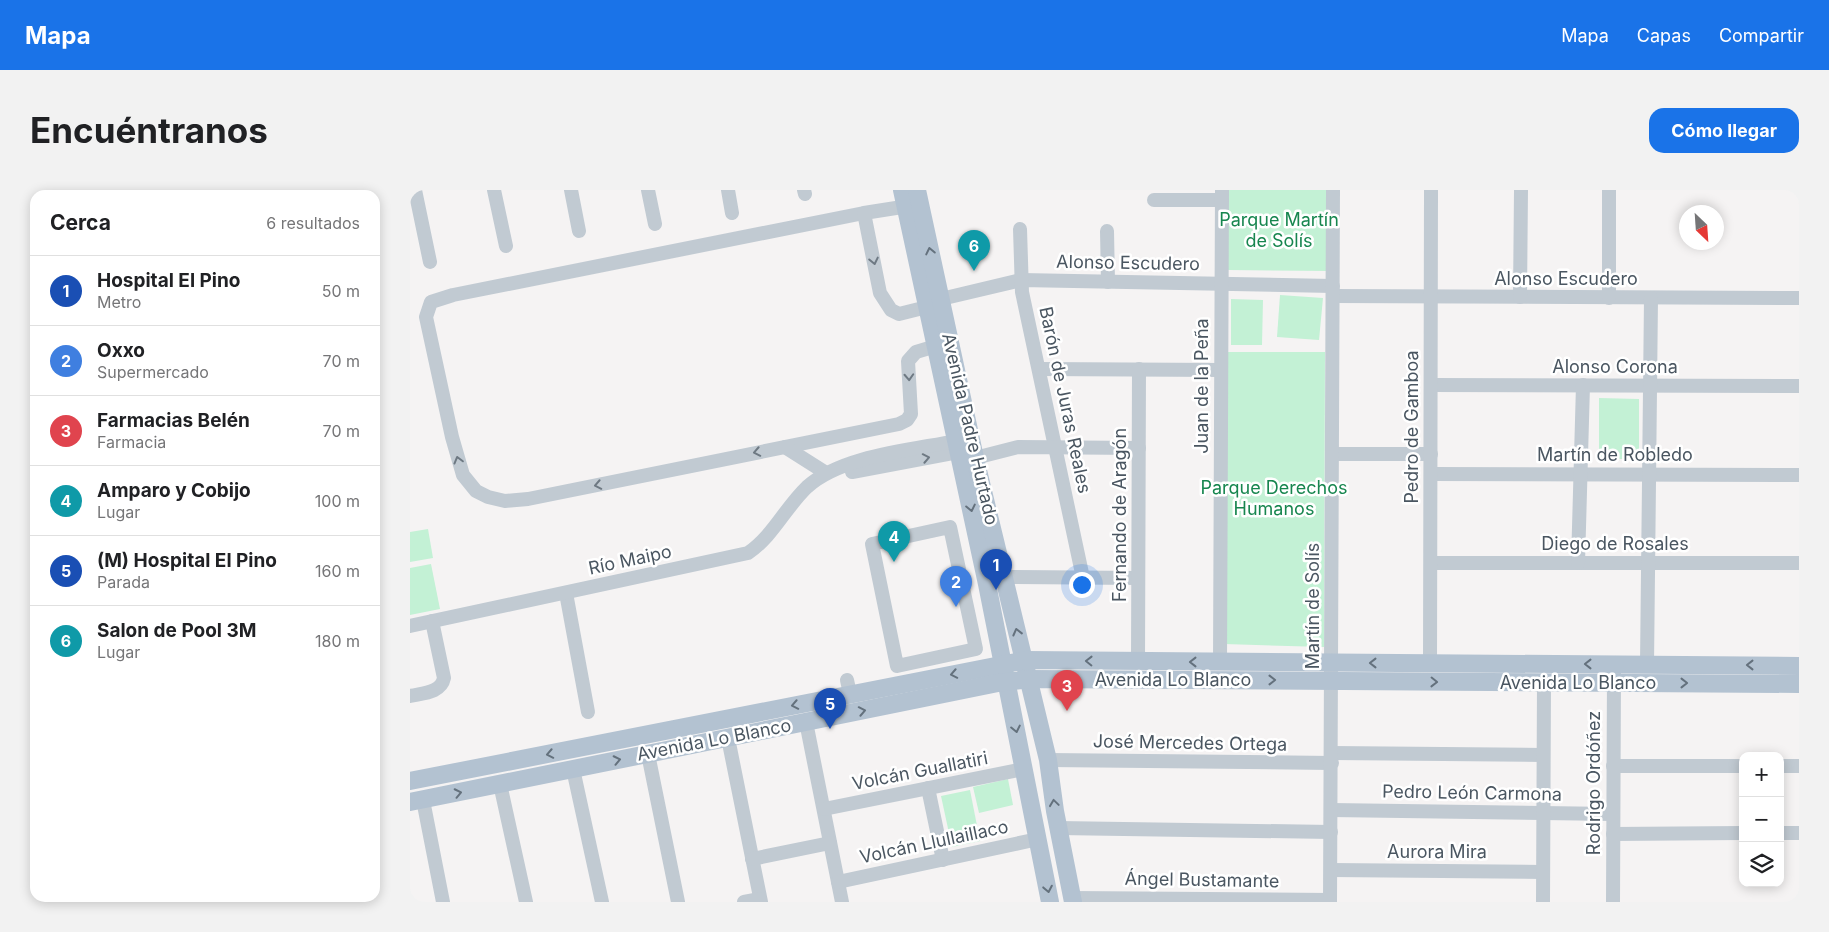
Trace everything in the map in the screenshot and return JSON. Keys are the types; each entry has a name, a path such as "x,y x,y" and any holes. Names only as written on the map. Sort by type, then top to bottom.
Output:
{"main road":[{"name":"Avenida Padre Hurtado","path":"911,198 934,303 976,458 1003,577 1026,660 1048,760 1058,828 1073,900"},
{"name":"Avenida Padre Hurtado","path":"934,303 936,346 1050,902"},
{"name":"Avenida Lo Blanco","path":"410,782 849,687 1026,660 1799,666"},
{"name":"Avenida Lo Blanco","path":"416,801 1006,682 1030,679 1799,684"}],"street":[{"path":"415,190 430,262"},
{"path":"494,190 506,246"},
{"path":"571,190 579,230"},
{"path":"648,190 655,224"},
{"path":"728,190 732,213"},
{"name":"Martín de Solís","path":"1330,901 1333,190"},
{"name":"Pedro de Gamboa","path":"1430,663 1431,190"},
{"path":"1520,297 1521,190"},
{"path":"1609,190 1609,298"},
{"name":"Juan de la Peña","path":"1154,200 1222,195 1220,662"},
{"path":"911,198 864,213 440,298 431,302 426,317 463,475 476,491 488,498 505,501 528,499 785,447 907,420 911,414 908,361 916,352 936,346"},
{"name":"Alonso Escudero","path":"864,213 880,293 891,310 899,314 1021,280 1221,284 1431,297 1799,298"},
{"name":"Barón de Juras Reales","path":"1020,229 1021,280 1083,578"},
{"path":"1107,231 1108,282"},
{"path":"1648,665 1651,298"},
{"path":"1039,369 1221,370"},
{"name":"Fernando de Aragón","path":"1138,662 1139,370"},
{"name":"Alonso Corona","path":"1431,385 1799,386"},
{"path":"1578,563 1582,386"},
{"name":"Río Maipo","path":"410,626 748,553 763,543 802,492 826,474 849,463 957,446"},
{"path":"785,447 826,474"},
{"path":"976,458 1012,448 1139,448"},
{"path":"1332,454 1431,454"},
{"name":"Martín de Robledo","path":"1431,474 1799,474"},
{"path":"950,527 976,649 896,666 872,544 950,527"},
{"name":"Diego de Rosales","path":"1431,563 1799,563"},
{"path":"1003,577 1138,578"},
{"path":"566,593 588,712"},
{"path":"410,696 437,690 442,685 444,678 432,621"},
{"name":"Rodrigo Ordóñez","path":"1613,902 1614,664"},
{"path":"1543,902 1544,683"},
{"path":"806,722 842,902"},
{"path":"728,738 760,900 744,902"},
{"path":"648,754 678,902"},
{"name":"José Mercedes Ortega","path":"1048,760 1543,755"},
{"path":"1613,766 1739,766"},
{"path":"1784,766 1799,766"},
{"name":"Volcán Guallatiri","path":"824,809 1024,768"},
{"path":"573,769 602,902"},
{"path":"500,784 526,902"},
{"path":"928,788 943,860"},
{"path":"416,801 443,902"},
{"name":"Pedro León Carmona","path":"1331,810 1613,814"},
{"path":"1058,828 1331,832"},
{"path":"1613,834 1739,833"},
{"path":"1784,833 1799,833"},
{"name":"Volcán Llullaillaco","path":"838,882 1038,839"},
{"path":"752,859 830,842"},
{"name":"Aurora Mira","path":"1331,870 1543,872"},
{"name":"Ángel Bustamante","path":"1073,900 1330,901"}],"green space":[{"name":"Parque Martín de Solís","path":"1228,190 1329,190 1330,271 1228,270"},
{"path":"1280,295 1323,298 1319,340 1277,337"},
{"path":"1231,299 1263,300 1262,345 1231,345"},
{"name":"Parque Derechos Humanos","path":"1224,352 1325,352 1324,647 1224,644"},
{"path":"1599,398 1639,399 1639,459 1599,459"},
{"path":"428,529 433,558 410,562 410,532"},
{"path":"431,564 440,609 410,615 410,568"},
{"path":"1008,779 1013,805 979,813 973,787"},
{"path":"970,790 980,841 952,847 941,796"}],"place":[{"name":"Salon de Pool 3M","path":"974,271"},
{"name":"Amparo y Cobijo","path":"894,562"},
{"name":"Hospital El Pino","path":"996,590"},
{"name":"Oxxo","path":"956,607"},
{"name":"Farmacias Belén","path":"1067,711"},
{"name":"(M) Hospital El Pino","path":"830,729"}]}
